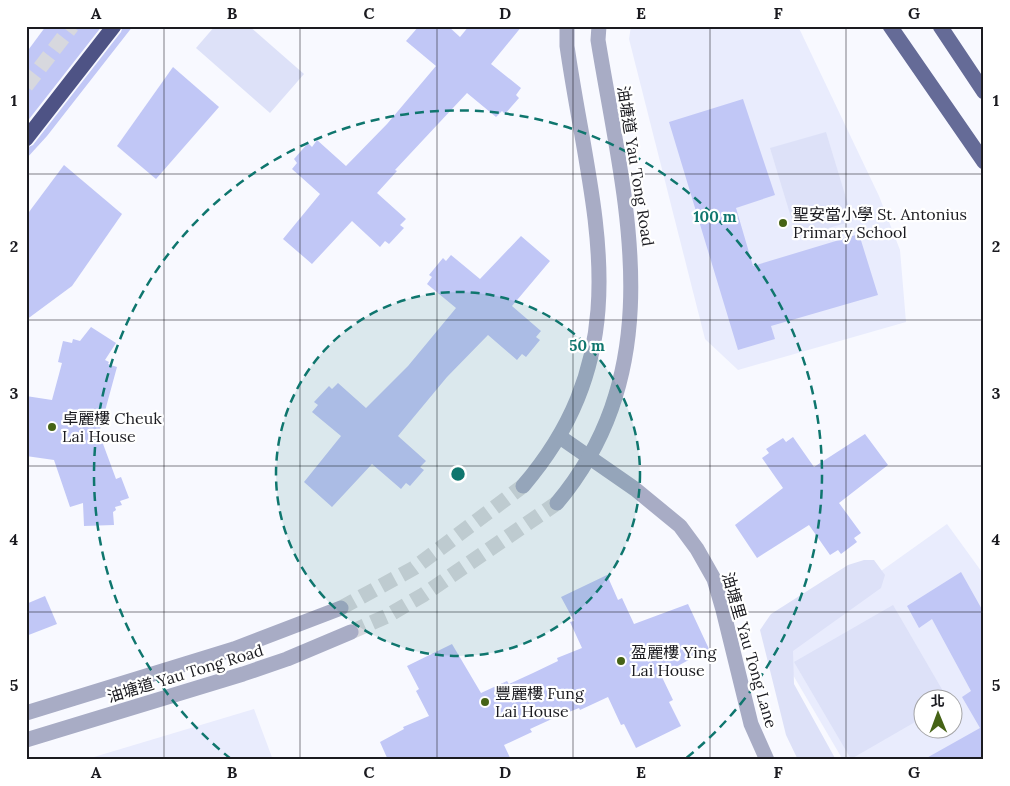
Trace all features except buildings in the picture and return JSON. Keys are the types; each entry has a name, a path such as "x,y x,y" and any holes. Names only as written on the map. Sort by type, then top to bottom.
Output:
{"highway":[{"path":"26,139 114,26"}],"main road":[{"path":"890,26 984,162"},
{"path":"940,26 984,92"}],"street":[{"path":"523,486 541,465 560,437 577,402 590,365 596,333 600,291 600,255 593,194 567,46 567,26"},
{"name":"油塘道 Yau Tong Road","path":"557,504 575,482 604,430 619,387 629,335 632,298 632,256 627,211 598,40 599,26"},
{"name":"油塘里 Yau Tong Lane","path":"560,437 635,489 680,526 697,549 714,579 724,610 750,724 767,760"},
{"name":"油塘道 Yau Tong Road","path":"26,713 234,649 340,608"},
{"name":"油塘道 Yau Tong Road","path":"26,740 243,674 287,659 351,632"}],"shaded area":[{"path":"215,26 249,26 304,74 270,113 196,48"},
{"name":"聖安當小學 St. Antonius Primary School","path":"631,26 798,26 879,196 900,250 906,322 738,370 705,339 629,39"},
{"path":"826,132 853,221 797,237 770,148"},
{"path":"947,524 984,575 984,760 843,760 776,646"},
{"path":"864,560 874,560 885,575 881,588 793,651 794,684 836,760 798,760 786,735 760,630 771,614 848,565"},
{"path":"893,605 941,688 912,688 912,724 851,759 794,662"},
{"path":"254,709 273,760 84,760"}],"tunnel":[{"path":"26,86 72,26"},
{"path":"341,608 414,568 523,486"},
{"path":"351,632 387,616 423,595 557,503"}],"place":[{"name":"聖安當小學 St. Antonius Primary School","path":"783,223"},
{"name":"卓麗樓 Cheuk Lai House","path":"52,427"},
{"name":"盈麗樓 Ying Lai House","path":"621,661"},
{"name":"豐麗樓 Fung Lai House","path":"485,702"}]}
